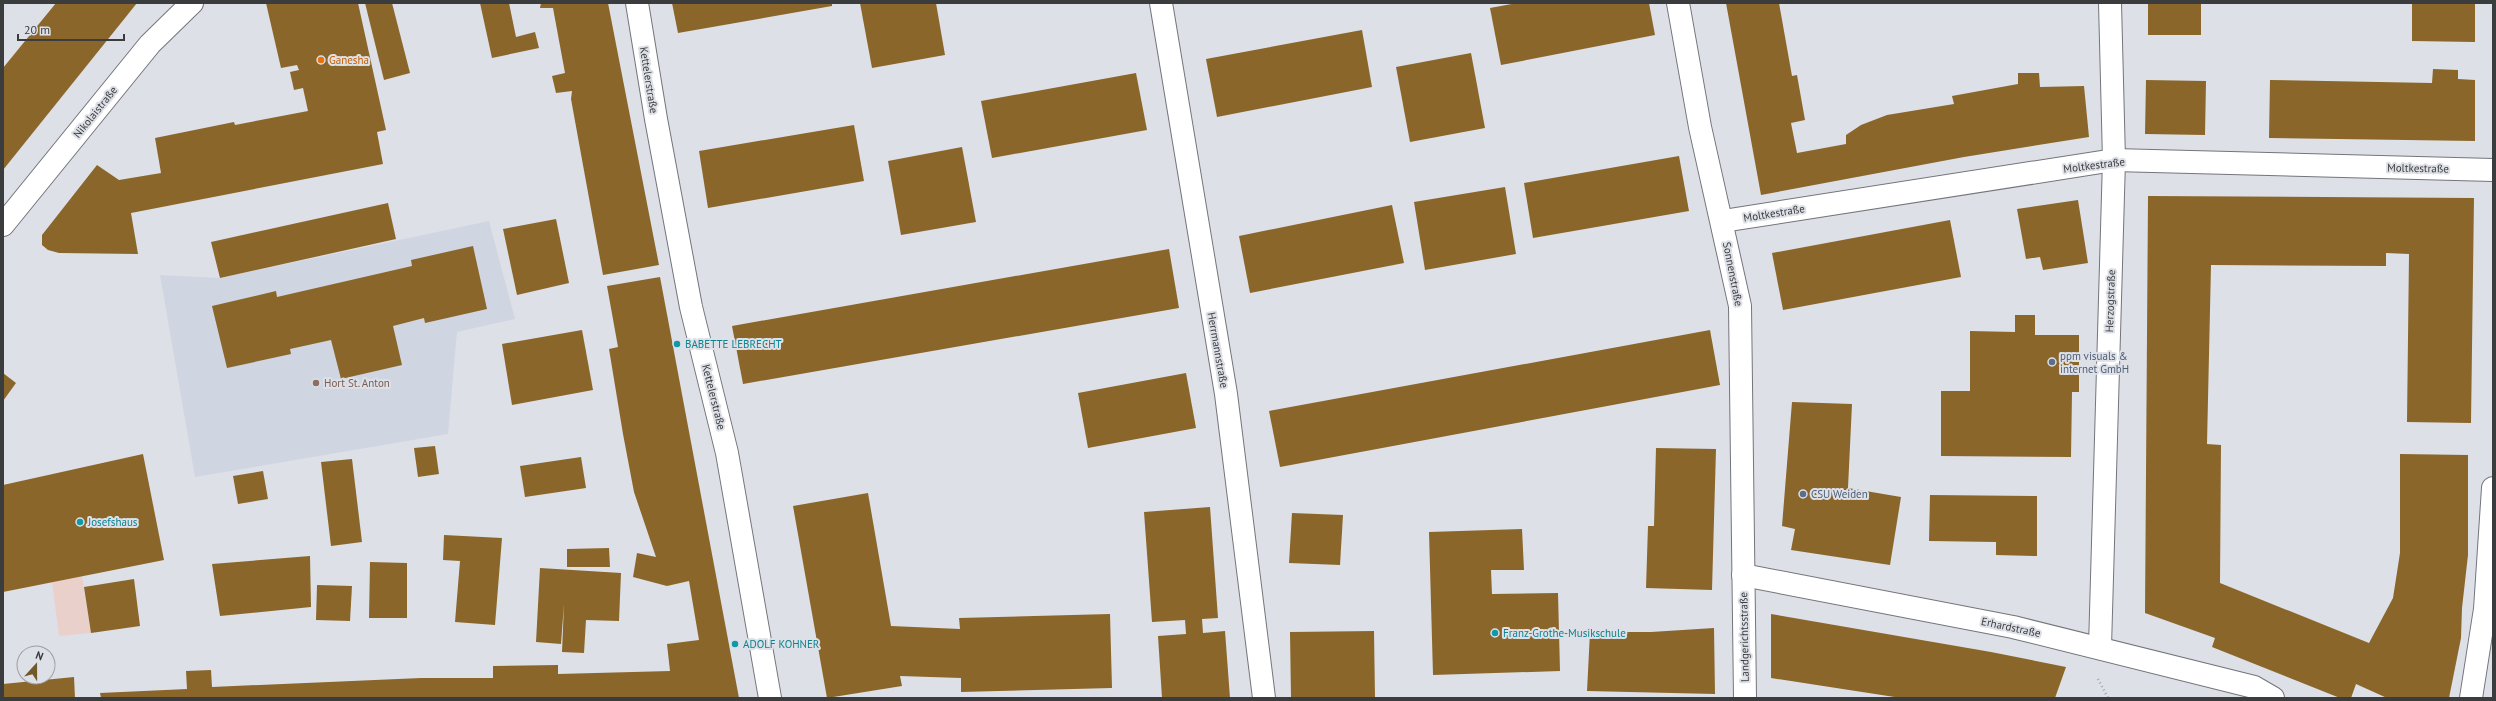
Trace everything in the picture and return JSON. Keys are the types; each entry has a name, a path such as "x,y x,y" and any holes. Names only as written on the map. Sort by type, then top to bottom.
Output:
{"street":[{"name":"Nikolaistraße","path":"3,225 150,44 192,3"},
{"name":"Kettelerstraße","path":"637,3 656,119 691,307 727,453 770,698"},
{"name":"Herrmannstraße","path":"1161,3 1226,394 1264,698"},
{"name":"Sonnenstraße","path":"1678,3 1700,127 1723,221 1740,306 1743,575"},
{"name":"Herzogstraße","path":"2100,647 2114,160 2110,3"},
{"name":"Moltkestraße","path":"1723,221 2114,160 2493,170"},
{"path":"2471,698 2485,608 2493,488"},
{"name":"Erhardstraße","path":"1743,575 2013,627 2100,647 2254,687 2273,698"},
{"name":"Landgerichtsstraße","path":"1743,575 1745,698"}],"shaded area":[{"name":"Hort St. Anton","path":"489,221 515,319 457,332 448,434 195,477 160,275 220,278"},
{"path":"82,576 91,633 59,636 52,582"}],"building":[{"path":"56,3 137,3 3,170 3,68"},
{"path":"266,3 358,3 386,130 377,132 383,164 131,213 138,254 59,253 48,250 42,245 42,235 97,165 119,180 161,173 155,138 234,122 235,125 308,111 303,88 294,90 290,72 299,70 297,65 281,68"},
{"path":"365,3 392,3 410,73 384,80"},
{"path":"480,3 509,3 516,37 535,32 539,48 492,58"},
{"path":"541,3 608,3 659,265 603,275 571,99 572,91 556,93 552,76 565,73 553,8 540,8"},
{"path":"672,3 832,3 832,6 678,33"},
{"path":"860,3 936,3 945,55 872,68"},
{"path":"1517,3 1649,3 1655,35 1501,65 1490,8"},
{"path":"1726,3 1779,3 1792,76 1797,75 1805,120 1791,123 1797,153 1846,144 1846,135 1861,125 1887,115 1954,104 1952,96 2018,84 2018,73 2039,73 2040,87 2084,86 2089,137 1964,157 1761,195"},
{"path":"2148,3 2201,3 2201,35 2148,35"},
{"path":"2412,3 2475,3 2475,42 2412,41"},
{"path":"1362,30 1372,87 1217,117 1206,59"},
{"path":"1471,53 1485,128 1410,142 1396,67"},
{"path":"2433,69 2458,70 2458,79 2475,80 2475,141 2269,138 2270,80 2432,83"},
{"path":"1136,73 1147,130 992,158 981,101"},
{"path":"2146,80 2206,81 2205,135 2145,134"},
{"path":"854,125 864,181 708,208 699,151"},
{"path":"962,147 976,222 901,235 888,161"},
{"path":"1679,156 1689,211 1533,238 1524,183"},
{"path":"1505,187 1516,254 1425,270 1414,202"},
{"path":"2148,196 2474,198 2471,423 2407,422 2409,254 2386,253 2386,266 2211,265 2207,444 2221,445 2220,583 2369,643 2393,598 2400,553 2400,454 2468,455 2468,555 2462,608 2461,638 2449,698 2387,698 2356,684 2351,698 2340,698 2212,647 2215,638 2145,613"},
{"path":"2078,200 2088,263 2043,270 2040,257 2026,259 2017,209"},
{"path":"388,203 396,239 220,278 211,242"},
{"path":"1392,205 1404,263 1250,293 1239,236"},
{"path":"556,219 569,283 517,295 503,229"},
{"path":"1950,220 1961,277 1783,310 1772,253"},
{"path":"473,246 487,309 425,323 424,318 393,326 402,365 341,379 331,340 290,349 291,354 227,368 212,306 276,291 277,297 412,266 411,260"},
{"path":"1169,249 1179,308 743,384 732,326"},
{"path":"660,277 739,698 101,698 100,693 187,689 186,671 211,670 212,687 421,678 493,678 493,666 558,665 558,674 670,671 667,644 699,640 689,581 667,586 633,577 637,553 656,557 634,492 623,434 609,349 618,347 607,286"},
{"path":"2015,315 2035,315 2035,335 2079,335 2079,392 2072,392 2071,457 1941,456 1941,391 1970,391 1970,331 2015,332"},
{"path":"582,330 593,390 512,405 502,344"},
{"path":"1710,330 1720,385 1280,467 1269,411"},
{"path":"3,373 16,383 3,401"},
{"path":"1186,373 1196,428 1088,448 1078,393"},
{"path":"1792,402 1852,404 1848,488 1901,497 1890,565 1791,550 1795,529 1782,526"},
{"path":"435,446 439,474 418,477 414,448"},
{"path":"1656,448 1716,449 1712,590 1646,588 1648,526 1654,526"},
{"name":"Josefshaus","path":"143,454 164,560 3,592 3,485"},
{"path":"581,457 586,488 525,497 520,466"},
{"path":"352,459 362,542 331,546 321,462"},
{"path":"263,471 268,499 238,504 233,476"},
{"path":"868,493 891,626 960,629 959,618 1110,614 1112,688 961,692 961,678 900,676 902,686 827,698 793,506"},
{"path":"1930,495 2037,496 2037,556 1996,555 1996,542 1929,541"},
{"path":"1210,507 1218,618 1202,619 1203,633 1225,631 1230,698 1162,698 1158,636 1186,634 1185,620 1152,622 1144,512"},
{"path":"1292,513 1343,515 1340,565 1289,563"},
{"name":"Franz-Grothe-Musikschule","path":"1522,529 1524,570 1491,570 1492,594 1558,593 1560,671 1433,675 1429,532"},
{"path":"444,535 502,538 495,625 455,622 460,561 443,560"},
{"path":"609,548 610,567 567,567 567,549"},
{"path":"310,556 311,607 220,616 212,564"},
{"path":"370,562 407,563 407,618 369,618"},
{"path":"540,568 621,573 619,621 586,620 584,653 562,652 564,604 561,644 536,642"},
{"path":"134,579 140,626 91,633 84,587"},
{"path":"317,585 352,586 350,621 316,620"},
{"path":"1771,614 1991,652 2066,667 2055,698 1901,698 1771,678"},
{"path":"1714,628 1715,694 1587,691 1590,632 1651,632"},
{"path":"1374,631 1375,698 1291,698 1290,632"},
{"path":"74,677 75,698 3,698 3,684 16,683 16,685 56,685 56,679"}],"place":[{"name":"Ganesha","path":"321,60"},
{"name":"BABETTE LEBRECHT","path":"677,344"},
{"name":"ppm visuals & internet GmbH","path":"2052,362"},
{"name":"Hort St. Anton","path":"316,383"},
{"name":"CSU Weiden","path":"1803,494"},
{"name":"Josefshaus","path":"80,522"},
{"name":"Franz-Grothe-Musikschule","path":"1495,633"},
{"name":"ADOLF KOHNER","path":"735,644"}]}
